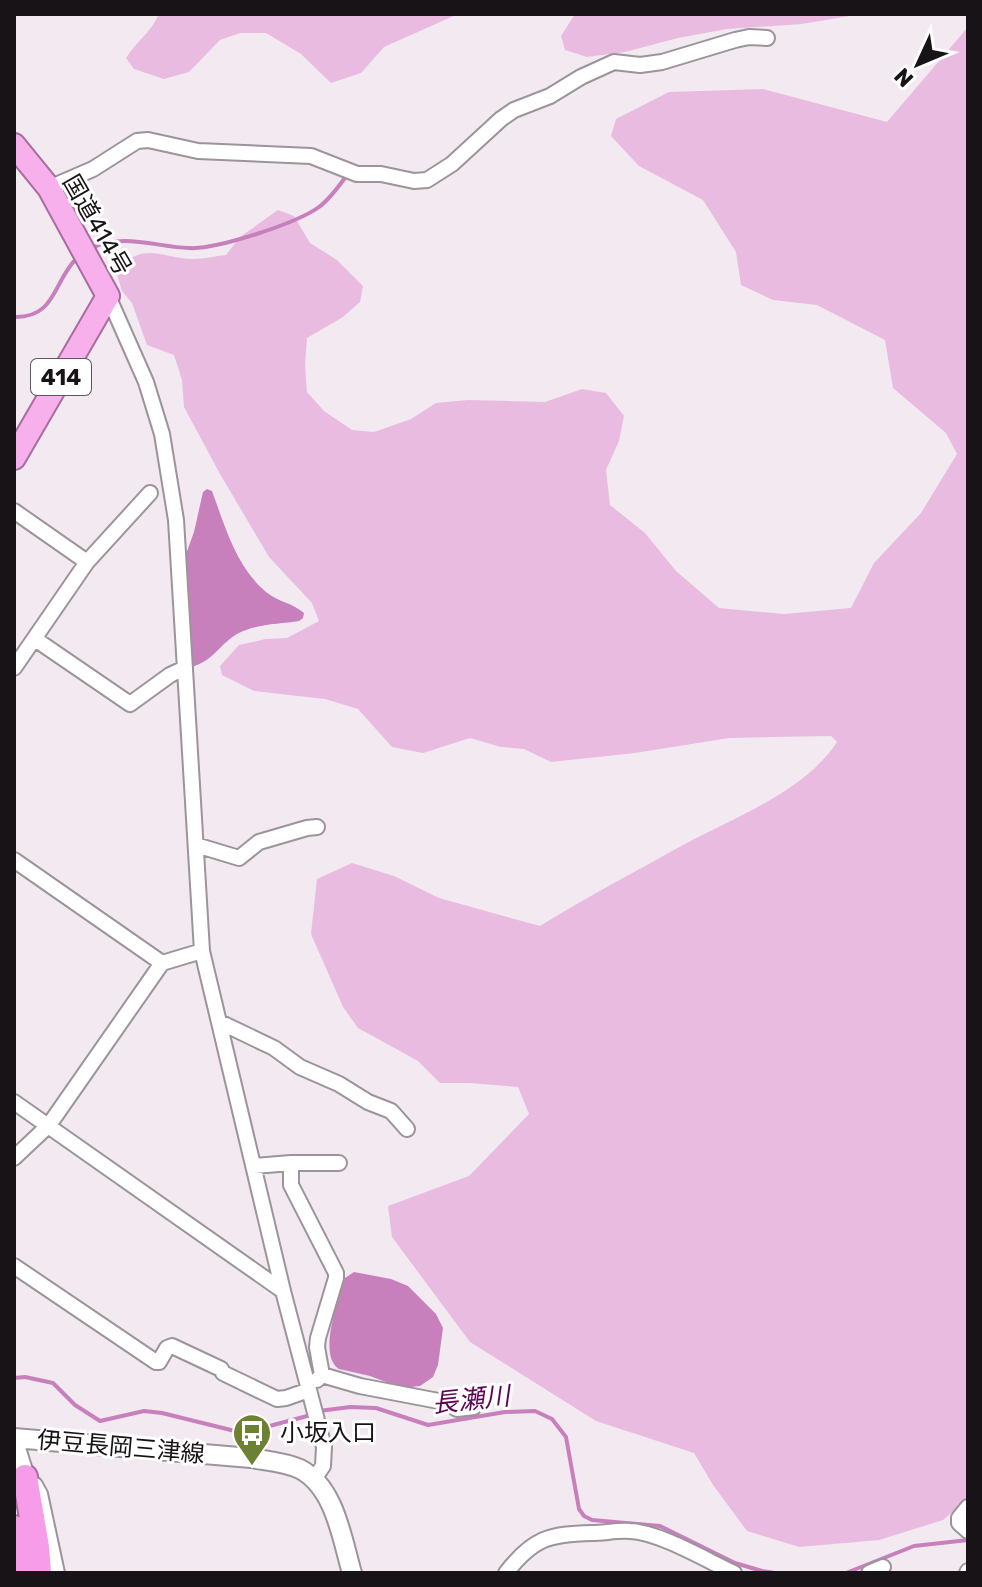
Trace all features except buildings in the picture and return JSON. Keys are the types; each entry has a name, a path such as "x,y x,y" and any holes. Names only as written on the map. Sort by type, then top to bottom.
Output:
{"highway":[{"name":"国道414号","path":"14,145 49,188 108,296 14,458"},
{"path":"20,1484 37,1547 39,1573"},
{"path":"20,1484 20,1514 28,1573"},
{"path":"14,1528 21,1573"}],"main road":[{"name":"伊豆長岡三津線","path":"14,1440 251,1458 285,1464 300,1469 314,1479"},
{"path":"14,1440 20,1484"},
{"path":"314,1479 332,1508 352,1573"}],"street":[{"path":"49,188 93,169 137,141 148,140 198,151 311,156 357,174 427,180 452,164 514,110 550,96 614,62 640,65 662,62 749,37 767,38"},
{"path":"108,296 146,382 162,434 176,520 202,951 283,1291 324,1447 323,1466 314,1479"},
{"path":"14,668 87,562 150,493"},
{"path":"14,511 87,562"},
{"path":"35,639 130,704 185,668"},
{"path":"196,845 239,858 259,842 317,827"},
{"path":"14,860 162,963"},
{"path":"14,1158 49,1125 162,963 202,951"},
{"path":"220,1024 260,1041 300,1067 391,1111 407,1129"},
{"path":"14,1102 283,1291"},
{"path":"291,1163 291,1185 336,1273 318,1338 322,1375"},
{"path":"254,1166 339,1163"},
{"path":"14,1266 156,1362 172,1346 277,1399 309,1393 322,1375"},
{"path":"322,1375 360,1386 449,1403 457,1409 474,1407"},
{"path":"20,1484 33,1482 39,1491 57,1573"},
{"path":"968,1507 959,1518 959,1523 968,1531"},
{"path":"506,1573 529,1548 547,1538 631,1531 660,1539 734,1573"}],"shaded area":[{"path":"159,14 458,14 384,47 361,73 331,83 301,54 266,33 240,33 220,40 189,72 164,79 134,69 126,58"},
{"path":"575,14 862,14 802,24 727,29 625,52 587,57 565,50 561,36"},
{"path":"968,27 968,1499 943,1520 879,1540 799,1547 747,1531 694,1453 596,1421 470,1342 392,1237 388,1206 469,1176 529,1114 518,1087 440,1083 418,1061 358,1028 343,1007 311,934 317,879 352,863 394,876 439,898 540,926 788,789 807,775 837,742 831,736 729,738 551,762 524,749 501,747 470,738 423,753 392,747 358,709 325,699 254,691 222,675 220,666 239,645 287,638 319,621 312,603 269,557 220,474 184,407 182,380 174,355 147,345 132,303 122,291 117,275 125,264 142,254 193,259 226,255 240,237 278,210 294,216 310,243 337,260 363,286 360,302 343,317 307,338 307,392 324,411 352,430 374,432 411,419 436,403 468,400 545,402 582,389 606,393 624,416 619,441 606,470 610,505 645,533 676,571 719,608 784,614 851,608 874,563 921,513 957,454 946,433 893,388 885,340 817,305 773,300 741,285 736,252 703,200 639,166 611,136 616,119 669,92 763,89 887,122"},
{"path":"207,489 212,491 233,545 247,571 266,592 304,613 299,621 259,626 237,634 206,660 192,667 186,554 203,492"},
{"path":"354,1272 391,1279 408,1286 436,1314 443,1328 438,1365 433,1377 420,1386 402,1388 339,1369 333,1362 330,1340 335,1312 345,1278"}],"waterway":[{"path":"92,248 128,241 189,248 236,240 275,228 319,207 347,175"},
{"path":"14,317 28,316 46,305 76,259"},
{"name":"長瀬川","path":"14,1378 53,1383 75,1405 100,1421 144,1411 247,1432 311,1415"},
{"name":"長瀬川","path":"319,1411 376,1408 428,1425 505,1412 535,1411 552,1419 566,1437 579,1509 584,1516 592,1520 660,1526 735,1563 775,1573"},
{"name":"長瀬川","path":"846,1573 914,1546 968,1540"}],"place":[{"name":"小坂入口","path":"252,1467"}]}
